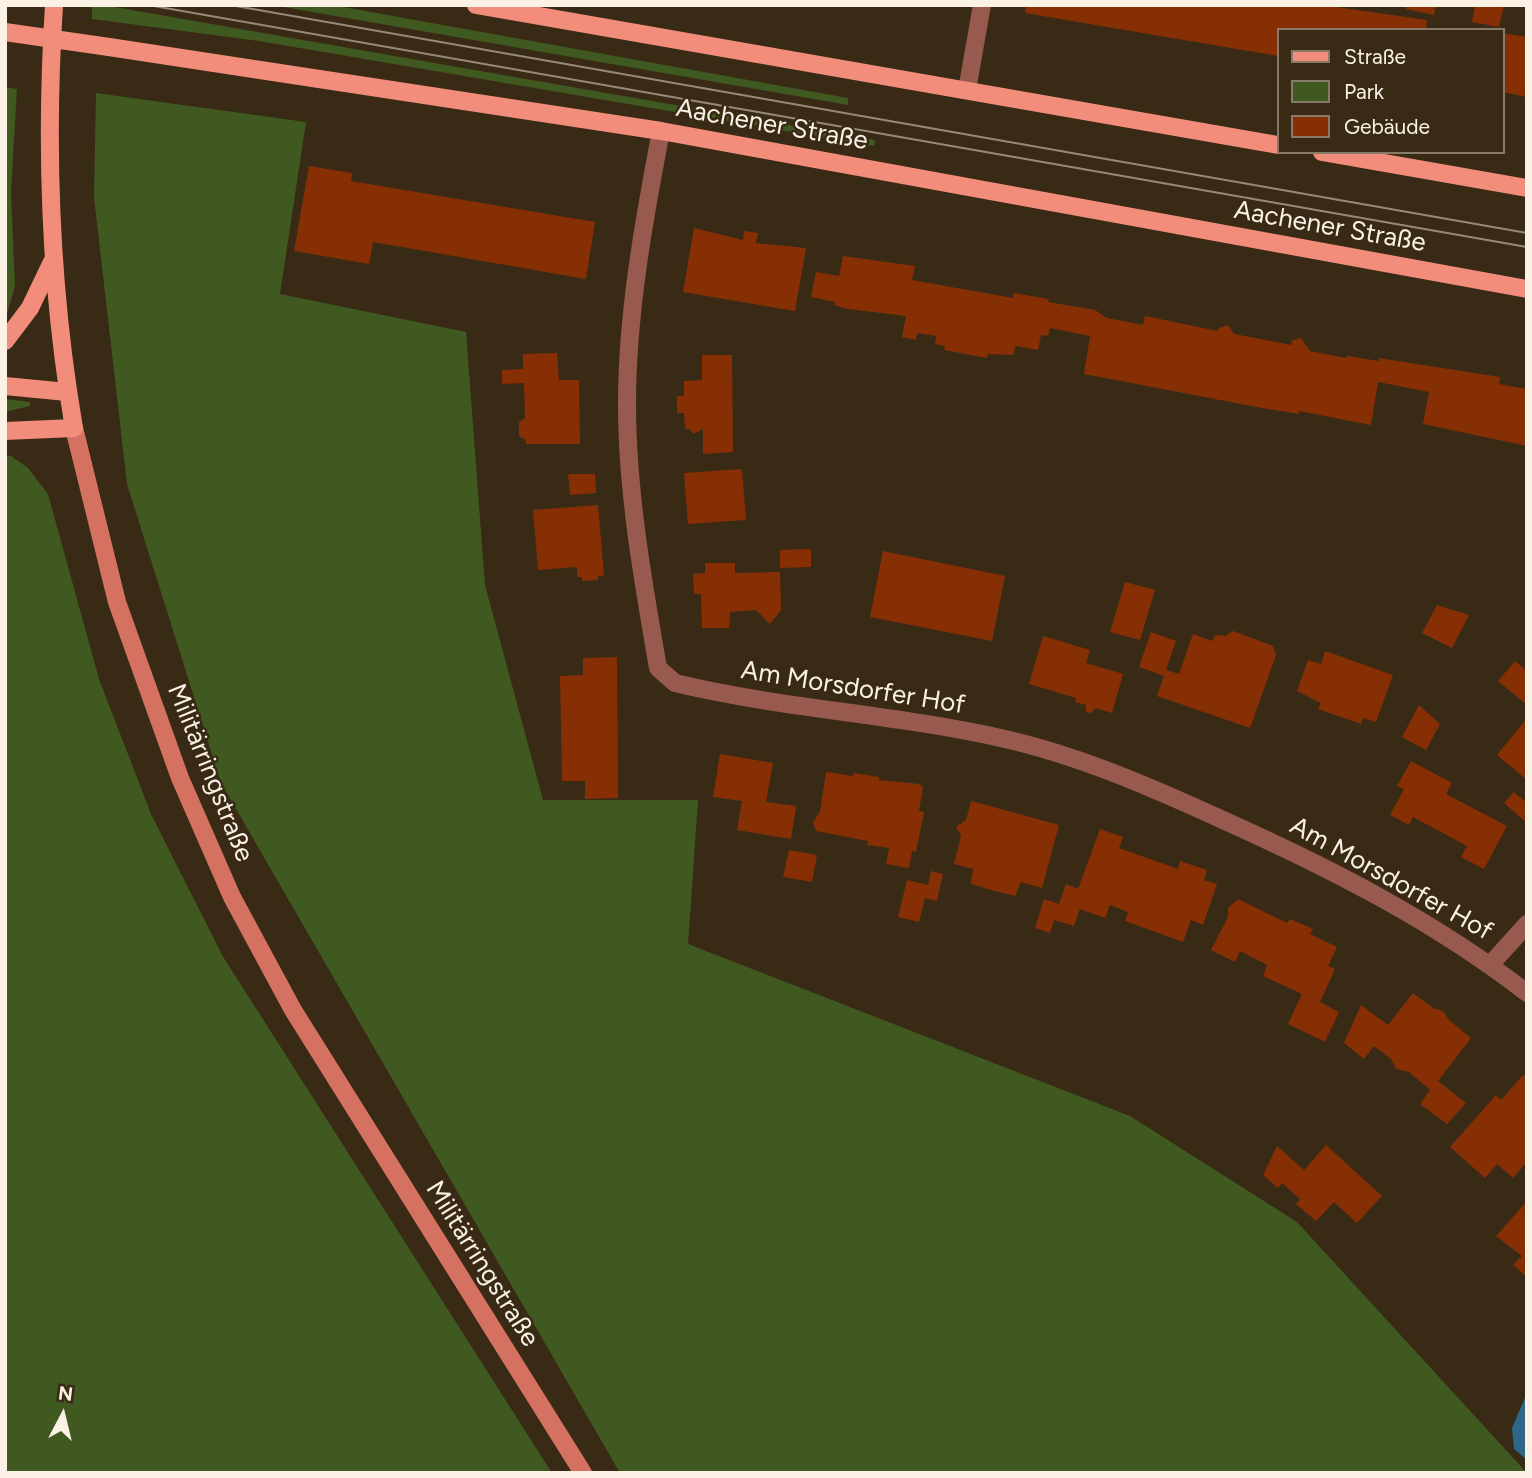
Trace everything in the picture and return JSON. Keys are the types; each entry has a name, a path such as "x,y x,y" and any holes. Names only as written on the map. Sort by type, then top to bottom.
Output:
{"main road":[{"name":"Militärringstraße","path":"54,5 52,262 68,392 74,428 117,602 180,778 232,897 293,1010 583,1473"},
{"path":"476,5 1276,145"},
{"path":"507,5 530,16"},
{"name":"Aachener Straße","path":"5,32 661,131 1527,289"},
{"path":"1333,154 1527,188"},
{"path":"5,341 30,308 52,262"},
{"path":"5,386 68,392"},
{"path":"5,431 74,428"}],"street":[{"path":"967,90 982,5"},
{"name":"Am Morsdorfer Hof","path":"661,131 636,277 627,404 630,467 657,667 675,683 713,692 872,714 1006,740 1143,783 1307,857 1399,907 1490,965 1527,993"},
{"path":"1490,965 1527,924"}],"green space":[{"path":"92,5 875,140 874,146 259,41 92,19"},
{"path":"272,5 332,5 848,98 848,105"},
{"path":"5,87 17,89 11,192 15,286 5,321"},
{"path":"96,93 306,122 280,294 466,332 485,585 543,800 698,800 688,944 1130,1116 1297,1222 1527,1473 620,1473 221,783 127,484 94,197"},
{"path":"5,399 30,402 30,406 5,412"},
{"path":"5,456 11,456 28,468 48,494 99,679 151,814 222,955 552,1473 5,1473"}],"water":[{"path":"1527,1393 1527,1460 1514,1449 1512,1428"}],"building":[{"path":"1026,5 1322,5 1427,20 1426,28 1276,28 1276,56 1025,13"},
{"path":"1407,5 1436,5 1434,15 1406,9"},
{"path":"1475,5 1504,5 1499,27 1472,22"},
{"path":"1504,33 1527,37 1527,97 1504,92"},
{"path":"309,166 352,173 351,181 595,222 586,279 373,242 369,264 294,251"},
{"path":"694,228 743,240 744,231 758,233 756,243 806,248 795,311 683,292"},
{"path":"843,256 915,266 912,280 1013,298 1014,293 1049,299 1048,302 1095,310 1107,318 1143,325 1145,316 1218,331 1217,329 1228,325 1234,334 1292,345 1291,341 1301,338 1310,351 1346,358 1379,361 1379,358 1500,377 1499,384 1527,389 1527,446 1423,424 1429,392 1378,382 1371,425 1299,411 1299,414 1262,408 1084,374 1090,336 1050,328 1048,336 1041,335 1038,350 1015,346 1014,355 988,354 987,358 944,350 945,346 935,344 936,336 917,333 916,340 902,337 906,316 848,309 834,305 835,302 811,297 816,272 839,276"},
{"path":"557,353 559,380 579,380 580,444 526,444 526,440 519,436 519,422 525,418 524,383 502,384 502,370 523,369 523,354"},
{"path":"702,355 732,355 733,452 703,454 703,429 693,434 690,429 685,429 684,413 677,413 677,396 684,396 684,381 702,380"},
{"path":"742,469 746,520 688,524 684,473"},
{"path":"568,474 595,474 596,493 570,495"},
{"path":"598,505 604,576 598,576 598,580 582,581 582,577 577,577 577,567 538,570 533,510"},
{"path":"811,549 811,567 780,568 780,550"},
{"path":"883,551 1005,576 992,641 870,617"},
{"path":"705,563 735,563 735,573 780,572 781,610 770,624 756,610 730,612 729,628 702,628 701,594 694,594 693,574 705,573"},
{"path":"1125,582 1155,590 1140,640 1110,632"},
{"path":"1437,605 1469,615 1452,648 1422,633"},
{"path":"1233,631 1273,646 1276,655 1250,728 1157,696 1164,676 1139,667 1151,632 1176,641 1166,670 1179,674 1193,634 1212,641 1215,635 1225,636"},
{"path":"1043,636 1090,650 1086,663 1123,674 1112,713 1095,708 1091,713 1086,712 1086,705 1075,702 1076,698 1029,684"},
{"path":"1325,651 1393,675 1376,722 1363,718 1361,724 1318,709 1321,703 1297,691 1308,660 1321,664"},
{"path":"617,657 618,798 585,799 585,781 562,781 560,676 583,675 583,658"},
{"path":"1515,661 1527,671 1527,705 1498,681"},
{"path":"1419,705 1440,724 1426,750 1402,737"},
{"path":"1527,718 1527,780 1497,755"},
{"path":"720,754 773,763 766,802 796,806 791,839 737,830 742,801 713,797"},
{"path":"1411,761 1452,783 1446,794 1507,826 1484,869 1461,857 1467,846 1413,817 1409,825 1390,815 1404,789 1397,786"},
{"path":"826,772 853,776 854,773 879,777 879,780 919,784 923,787 919,811 924,812 916,852 912,851 909,868 886,864 889,848 816,831 813,822 820,812"},
{"path":"1514,792 1527,803 1527,823 1504,803"},
{"path":"971,801 1059,825 1042,888 1021,882 1015,896 995,891 971,884 973,869 954,864 961,836 956,827 966,820"},
{"path":"1100,829 1123,837 1119,848 1178,869 1180,861 1207,870 1204,880 1217,884 1203,925 1191,920 1183,942 1125,921 1128,912 1110,905 1105,918 1080,909 1074,926 1054,920 1050,933 1035,928 1044,899 1059,904 1066,884 1078,889"},
{"path":"789,850 817,855 812,882 783,877"},
{"path":"931,871 943,874 937,901 925,898 919,922 898,917 907,880 928,885"},
{"path":"1238,899 1287,923 1290,919 1313,929 1310,934 1337,947 1328,966 1335,969 1320,1002 1339,1012 1325,1042 1288,1024 1302,994 1263,976 1267,965 1240,951 1235,962 1211,950 1228,917 1228,908"},
{"path":"1413,993 1433,1008 1443,1011 1449,1020 1471,1038 1438,1081 1466,1103 1447,1124 1420,1104 1430,1090 1409,1072 1396,1069 1391,1059 1374,1046 1364,1059 1344,1043 1361,1005 1388,1025"},
{"path":"1523,1075 1527,1079 1527,1162 1513,1178 1497,1164 1485,1178 1450,1147 1496,1095 1501,1100"},
{"path":"1326,1145 1382,1196 1357,1223 1334,1202 1316,1221 1296,1204 1300,1199 1282,1183 1278,1188 1263,1175 1277,1146 1304,1170"},
{"path":"1527,1201 1527,1277 1513,1265 1522,1256 1496,1236"}],"tram line":[{"path":"148,5 1527,247"},
{"path":"230,5 1527,233"}]}
